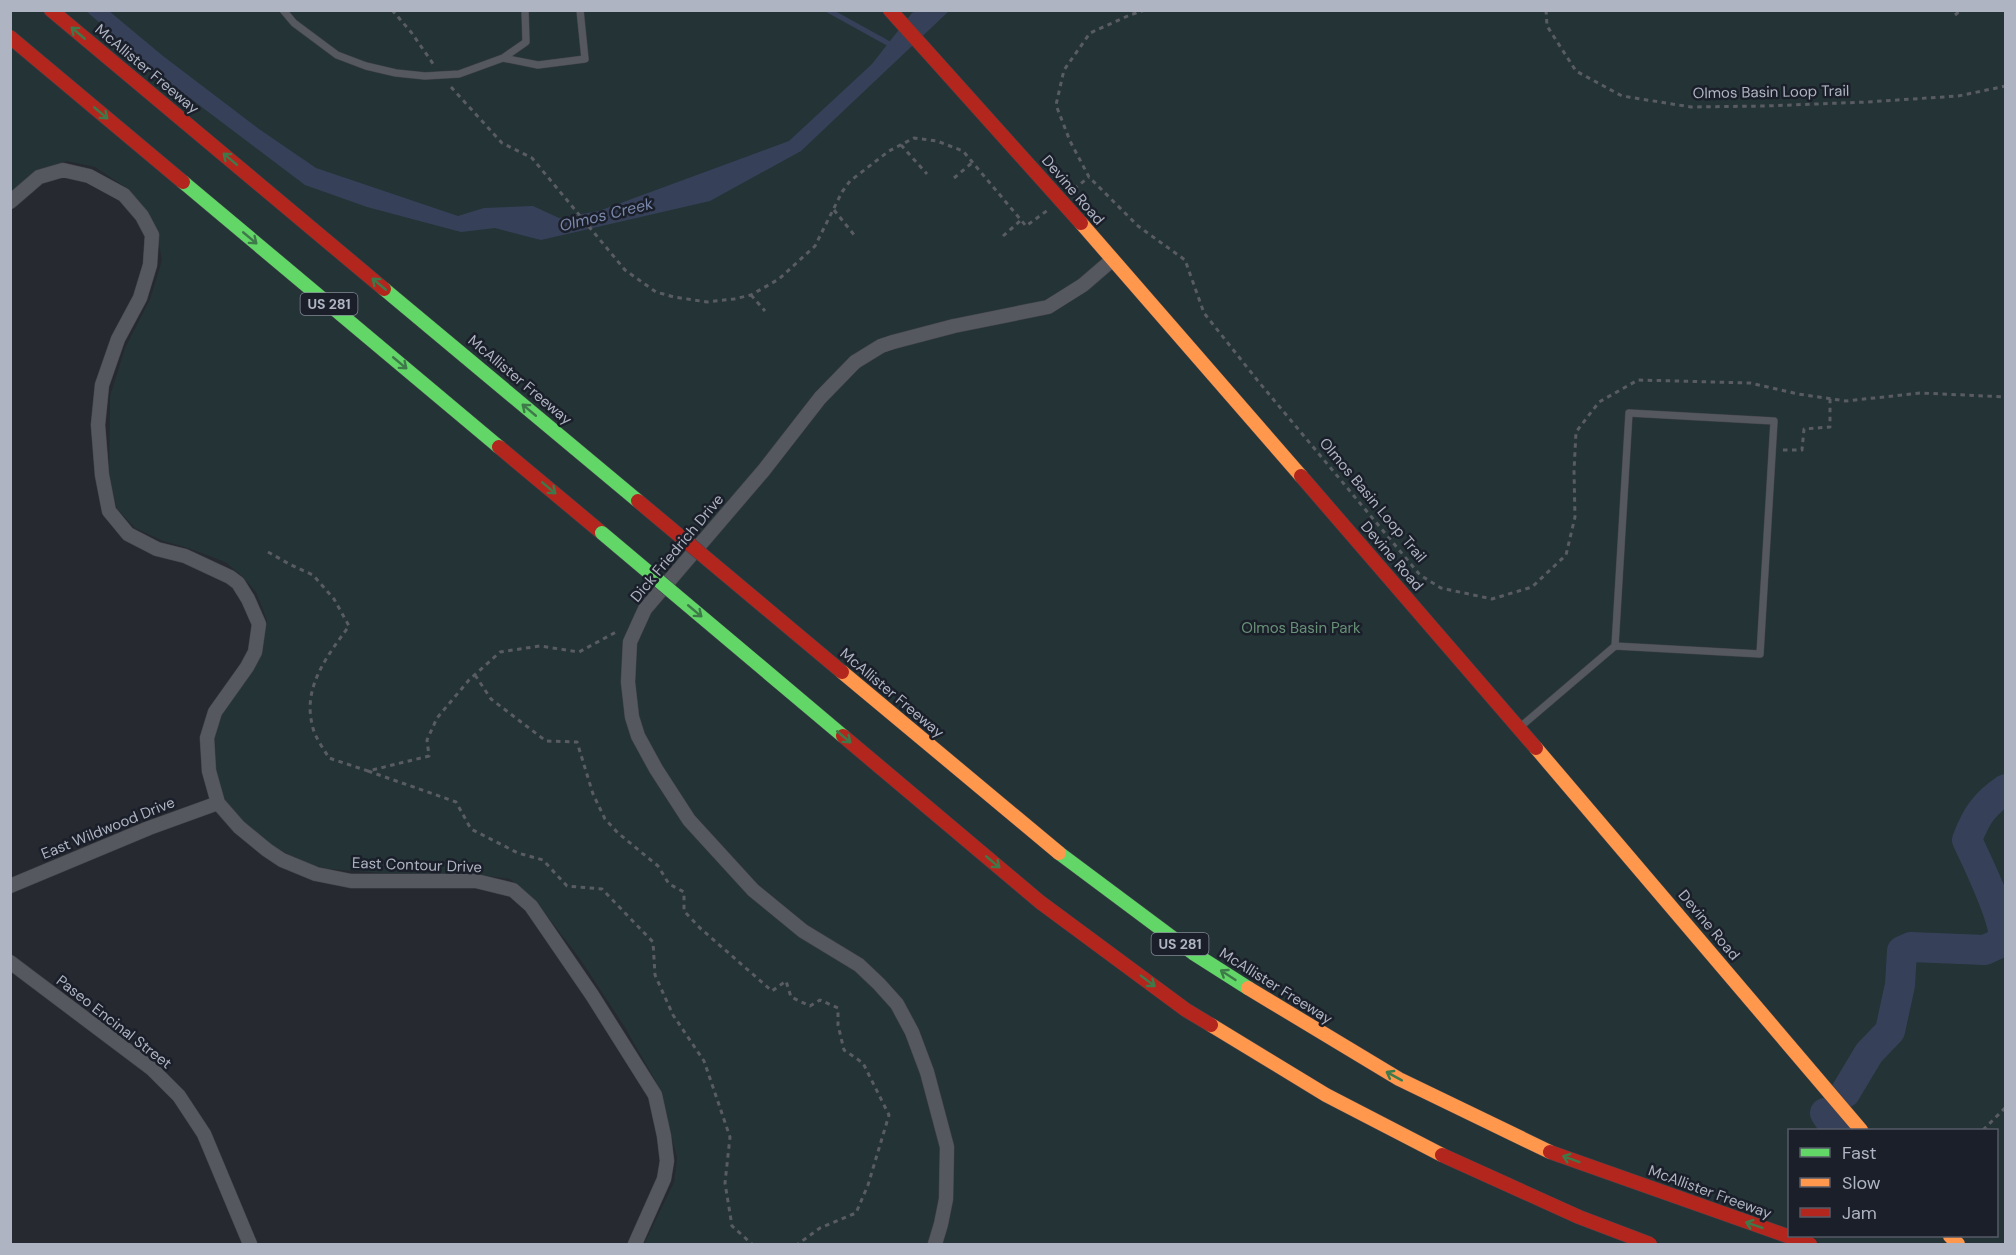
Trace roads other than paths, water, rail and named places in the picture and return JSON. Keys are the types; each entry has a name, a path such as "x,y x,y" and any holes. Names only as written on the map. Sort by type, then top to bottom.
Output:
{"main road":[{"name":"McAllister Freeway","path":"51,10 1074,867 1193,953 1282,1010 1399,1079 1555,1154 1810,1245"},
{"name":"Devine Road","path":"890,10 1061,200 1519,728 1859,1129"},
{"name":"US 281","path":"10,37 1040,902 1186,1010 1326,1095 1456,1161 1579,1217 1650,1245"}],"street":[{"name":"East Contour Drive","path":"10,202 39,177 63,170 89,176 124,195 142,216 152,236 150,265 140,298 118,339 102,385 98,425 102,475 109,511 128,534 157,549 185,556 230,576 238,583 248,599 259,624 255,652 215,712 207,738 209,771 218,802 239,826 267,850 298,868 316,874 351,881 476,881 513,890 531,906 592,995 655,1095 667,1161 664,1179 635,1245"},
{"name":"Dick Friedrich Drive","path":"935,1245 946,1199 947,1147 927,1072 912,1032 897,1004 879,984 859,965 803,931 753,890 689,820 638,736 632,717 628,682 630,642 645,609 764,470 820,398 855,362 881,346 893,342 954,326 1048,307 1083,285 1112,261"},
{"name":"East Wildwood Drive","path":"10,886 218,802"},
{"name":"Paseo Encinal Street","path":"10,962 152,1069 179,1096 204,1134 250,1245"}],"lane":[{"path":"283,10 294,23 337,56 396,73 424,76 459,74 503,58 526,42 525,10"},
{"path":"503,58 538,65 585,59 580,10"},
{"path":"1519,728 1615,646 1760,654 1774,421 1629,413 1615,646"}],"water":[{"name":"Olmos Creek","path":"86,11 109,11 163,56 259,129 316,168 458,216 484,208 533,206 559,218 599,211 789,141 872,64 912,13 915,11 949,11 801,151 710,201 541,240 495,228 461,232 367,207 305,185 162,77"}],"waterway":[{"path":"828,10 893,46"},
{"path":"1845,1093 1869,1053 1890,1031 1900,985 1902,951 1911,947 1985,950 2004,941 1996,905 1967,840 1982,811 2006,789"},
{"path":"1825,1113 1835,1129"}],"park label":[{"name":"Olmos Basin Park","path":"1301,628"}]}
